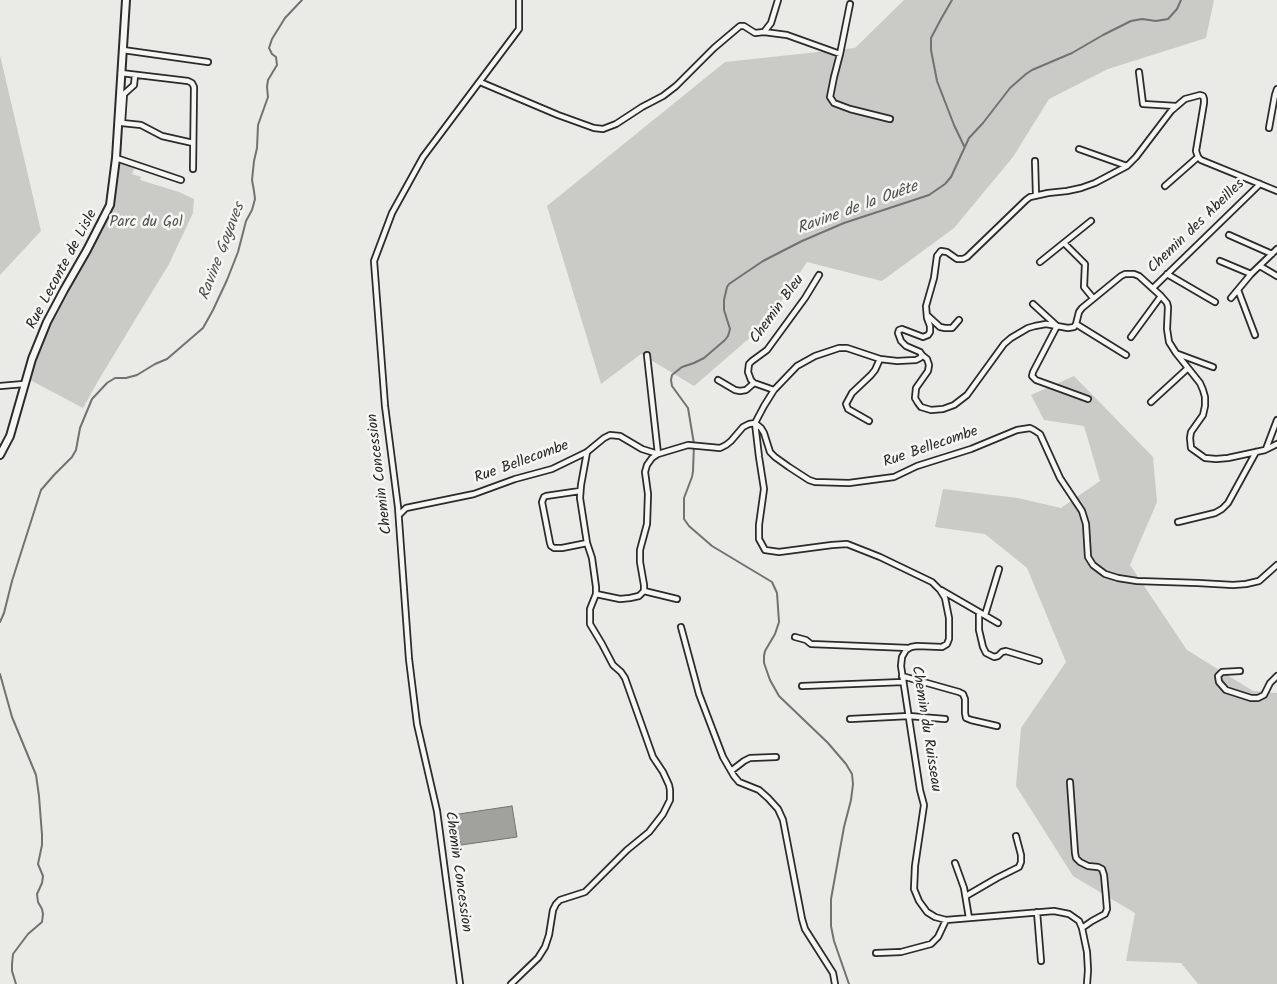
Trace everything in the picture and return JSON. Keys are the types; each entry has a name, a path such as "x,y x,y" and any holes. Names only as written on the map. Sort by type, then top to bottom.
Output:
{"main road":[{"name":"Rue Leconte de Lisle","path":"0,455 10,436 32,359 47,322 88,250 112,198 126,0"}],"street":[{"name":"Chemin Concession","path":"460,984 437,811 417,724 409,659 399,515 385,406 374,261 392,213 423,157 519,29 519,0"},
{"path":"764,32 772,23 778,0"},
{"path":"850,4 830,97 834,103 850,109 890,119"},
{"path":"480,82 558,115 594,128 603,129 616,124 663,96 740,26 744,26 756,33 764,32 787,35 840,54"},
{"path":"123,50 208,62"},
{"path":"1139,72 1143,104 1176,106"},
{"path":"121,73 192,83 194,87 193,169"},
{"path":"135,75 134,85 124,94 122,124 141,125 162,136 193,143"},
{"path":"1269,128 1277,89"},
{"path":"1277,191 1204,162 1198,157 1196,151 1204,103 1203,96 1195,95 1185,99 1176,106 1127,166 1095,183 1081,188 1036,195 1026,200 963,259 957,259 944,250 938,253 926,312 930,332 923,337 898,330 901,342 917,350 927,359 929,365 928,370 916,388 915,398 921,407 931,410 943,408 954,405 967,395 1004,344 1011,338 1028,328 1046,324 1071,328 1076,324 1082,308 1121,276 1130,273 1139,276 1166,303 1168,307 1167,329 1169,342 1176,354 1200,383 1205,397 1203,415 1191,432 1191,448 1205,458 1228,458 1265,450 1277,444"},
{"path":"1079,149 1127,166"},
{"path":"1165,186 1198,157"},
{"path":"116,158 182,180"},
{"path":"1035,161 1036,195"},
{"name":"Chemin des Abeilles","path":"1153,288 1260,184"},
{"path":"1040,262 1091,221"},
{"path":"1229,235 1272,254"},
{"path":"1064,243 1085,264 1084,287 1093,298"},
{"path":"1231,298 1251,274 1277,249"},
{"path":"1220,261 1251,274"},
{"path":"1260,266 1277,276"},
{"path":"1167,274 1215,302"},
{"name":"Chemin Bleu","path":"754,383 748,372 749,364 767,350 806,298 819,275"},
{"path":"1238,290 1255,335"},
{"path":"1131,337 1161,296"},
{"path":"1033,304 1056,326"},
{"path":"926,312 931,320 940,327 952,328 959,320"},
{"path":"1076,324 1126,356"},
{"path":"1056,326 1032,376 1036,380 1088,399"},
{"path":"922,355 916,360 897,361 880,359 847,348 839,348 815,356 797,366 774,390 756,423 764,489 759,539 765,550 779,552 832,544 846,544 880,557 932,582 940,590 998,623"},
{"path":"1176,354 1213,367"},
{"path":"647,355 658,454"},
{"path":"869,421 848,409 846,404 852,393 875,370 880,359"},
{"path":"1151,402 1188,368"},
{"path":"718,380 740,391 746,390 754,383 774,390"},
{"path":"0,386 24,384"},
{"path":"1265,450 1277,420"},
{"path":"596,594 620,599 639,596 644,591 640,550 647,524 648,494 645,472 652,458 658,454 688,446 720,448 731,441 743,427 756,423"},
{"name":"Rue Bellecombe","path":"756,423 761,428 774,457 809,480 821,483 849,483 894,477 917,466 971,449 1017,430 1030,428 1040,434 1060,478 1082,511 1086,524 1088,557 1093,565 1105,574 1137,581 1198,582 1233,585 1259,581 1277,565"},
{"name":"Rue Bellecombe","path":"399,515 406,508 474,494 552,469 586,452 610,435 616,435 642,449 658,454"},
{"path":"511,984 538,958 545,947 556,904 560,900 585,892 626,850 649,832 663,814 670,800 669,785 653,757 625,678 613,665 591,627 590,609 596,594 596,587 592,558 587,544 580,492 586,452"},
{"path":"1178,522 1215,513 1222,509 1228,503 1256,452"},
{"path":"580,492 549,495 544,497 542,502 551,546 562,548 587,544"},
{"path":"985,615 999,569"},
{"name":"Chemin du Ruisseau","path":"940,590 945,598 948,618 948,642 942,647 917,646 910,648 906,650 902,657 900,666 924,805 915,866 914,889 919,901 927,912 935,917 946,920"},
{"path":"644,591 676,599"},
{"path":"979,612 979,630 986,653 994,657 1006,651 1039,661"},
{"path":"681,627 699,694 723,756 739,782 759,790 778,809 783,820 805,929 833,973 835,984"},
{"path":"795,637 806,640 811,644 910,648"},
{"path":"1240,671 1222,672 1218,676 1219,682 1226,690 1251,698 1258,698 1264,695 1270,683 1277,676"},
{"path":"902,676 963,694 966,718 997,726"},
{"path":"802,686 903,682"},
{"path":"850,719 909,716 945,719"},
{"path":"731,771 750,758 776,757"},
{"path":"1070,782 1076,858 1088,866 1102,869 1106,897 1107,910 1105,914 1092,920 1082,928"},
{"path":"966,896 1020,867 1022,862 1016,836"},
{"path":"955,862 966,896 969,918"},
{"path":"876,953 902,952 931,944 938,937 946,920 1054,910 1069,914 1079,921 1087,952 1087,984"},
{"path":"1037,912 1041,961"}],"green space":[{"path":"904,0 1214,0 1206,38 1108,69 1049,99 1013,157 954,228 882,281 807,262 766,324 694,386 641,354 601,384 547,206 725,62 855,48"},
{"path":"0,55 41,231 0,275"},
{"name":"Parc du Gol","path":"118,162 135,167 132,174 141,177 140,180 179,192 194,199 193,213 169,264 83,408 30,380 39,348 56,311 109,217 114,197"},
{"path":"1074,376 1153,457 1157,502 1130,565 1187,650 1253,691 1277,693 1277,984 1198,984 1181,963 1126,961 1135,913 1073,876 1016,786 1021,728 1066,662 1027,568 985,534 935,527 943,489 1018,498 1061,508 1100,481 1084,426 1044,420 1031,395"}],"shaded area":[{"path":"512,806 517,837 461,845 460,841 456,842 452,815"}],"waterway":[{"name":"Ravine Goyaves","path":"0,622 41,490 72,457 76,450 80,428 92,399 107,383 115,378 137,375 167,359 203,328 213,310 238,252 246,221 255,199 252,180 257,148 258,125 268,97 268,80 277,65 276,57 269,48 272,39 285,18 302,0"},
{"path":"952,0 931,38 931,50 937,81 964,146"},
{"name":"Ravine de la Ouête","path":"849,984 834,941 831,926 831,899 844,827 851,800 852,774 828,743 779,696 770,680 764,663 764,656 779,622 777,593 772,582 712,546 689,526 684,519 684,498 692,477 694,444 688,408 672,386 672,375 682,367 704,358 728,336 730,329 724,310 724,300 729,284 763,261 802,241 844,223 929,195 945,184 951,177 969,138 1010,88 1026,74 1072,53 1131,21 1168,19 1177,9 1181,0"},
{"name":"Ravine Goyaves","path":"0,674 12,717 36,775 42,835 38,864 43,876 37,894 43,914 42,922 28,934 13,954 12,971 16,984"}]}
